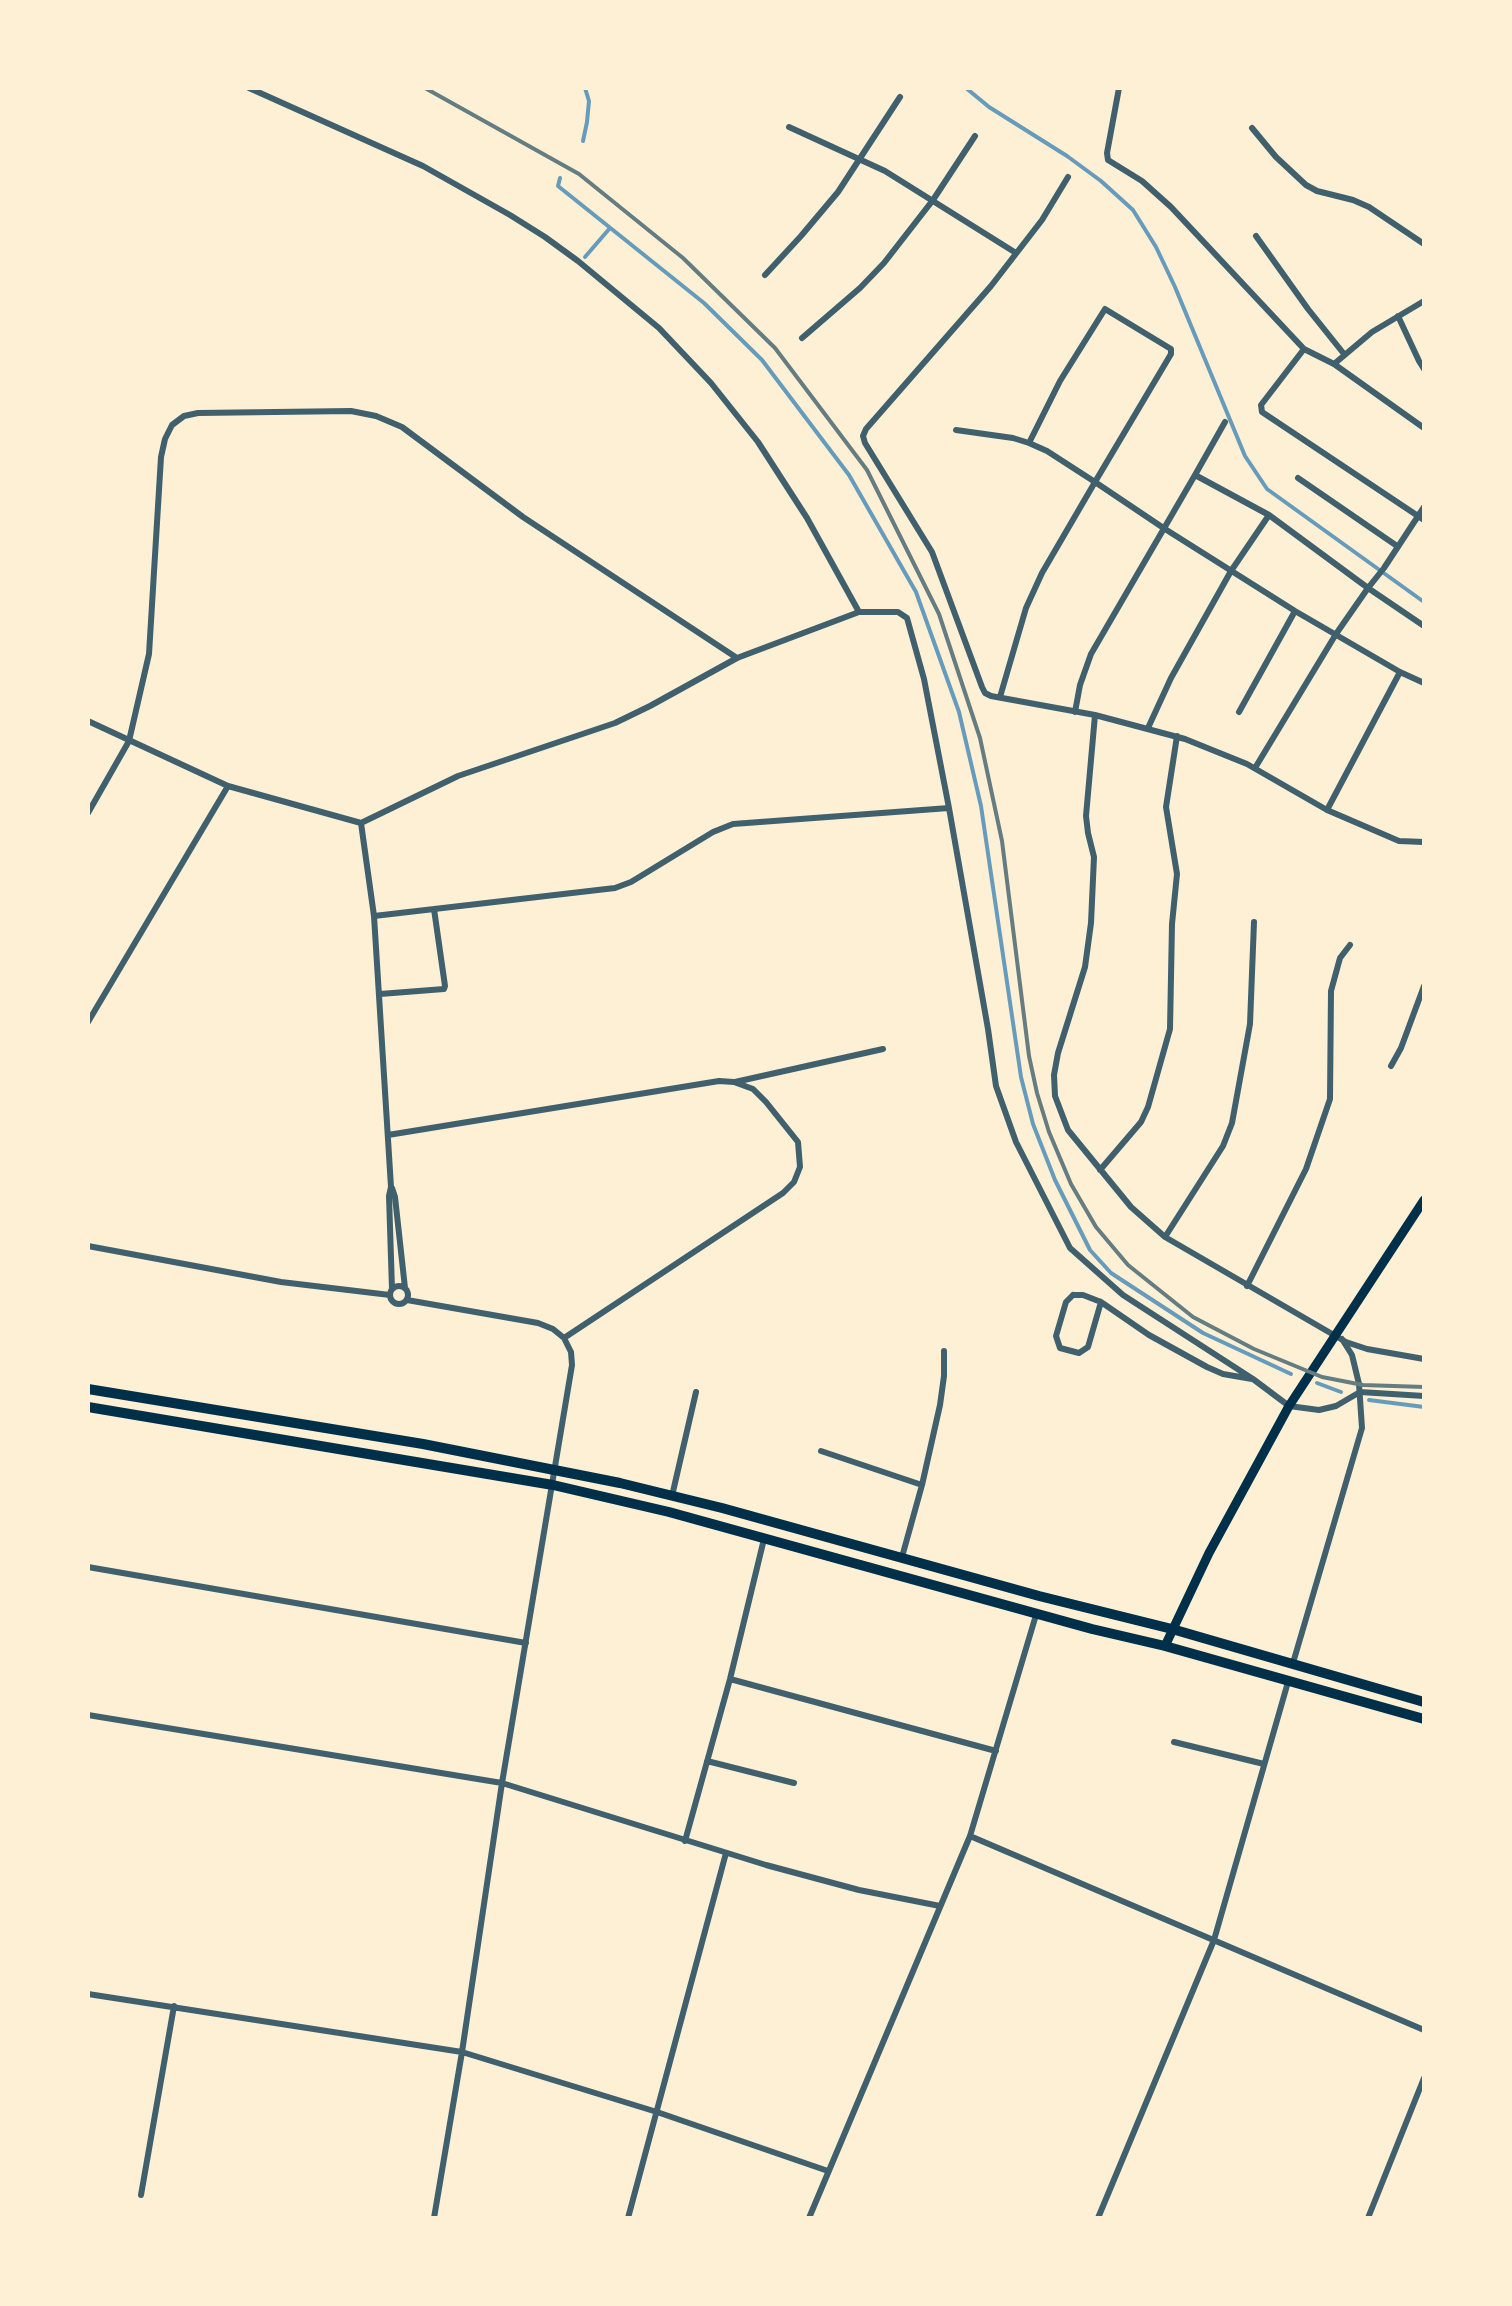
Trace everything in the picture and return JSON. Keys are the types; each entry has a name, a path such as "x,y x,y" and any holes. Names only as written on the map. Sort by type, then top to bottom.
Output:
{"main road":[{"path":"1165,1646 1209,1553 1289,1406 1424,1200"},
{"path":"88,1389 556,1468 1172,1630 1424,1702"},
{"path":"88,1407 553,1485 1165,1646 1424,1720"}],"street":[{"path":"250,88 423,166 510,215 578,261 658,328 710,382 758,442 807,518 859,612"},
{"path":"1119,88 1108,160 1142,181 1170,207 1304,350 1334,364 1424,428"},
{"path":"764,275 838,192 900,97"},
{"path":"789,127 860,159 1016,253"},
{"path":"1252,128 1306,185 1369,207 1424,244"},
{"path":"802,338 884,263 933,200 975,136"},
{"path":"1068,177 1042,220 973,308 863,436 932,552 982,687 986,693 1000,697 1177,736 1255,768 1327,810 1399,841 1423,841 1424,832"},
{"path":"1256,236 1344,354"},
{"path":"1334,364 1372,332 1424,300"},
{"path":"1000,697 1026,608 1042,573 1171,354 1168,345 1108,309 1102,311 1060,381 1030,443"},
{"path":"1398,316 1424,369"},
{"path":"1304,350 1261,404 1262,412 1421,518"},
{"path":"88,813 129,741 149,654 160,457 172,425 184,416 351,411 402,427 523,517 736,658"},
{"path":"1075,712 1091,654 1225,422"},
{"path":"956,430 1013,438 1047,451 1230,571 1424,684"},
{"path":"1195,475 1268,515 1424,626"},
{"path":"1298,478 1397,546"},
{"path":"1255,768 1336,634 1421,518 1424,506"},
{"path":"1148,728 1230,571 1268,515"},
{"path":"1239,712 1295,610"},
{"path":"88,721 228,786 361,823 458,776 615,723 736,658 859,612 904,614 924,679 996,1086 1016,1142 1070,1248 1123,1295 1289,1406 1319,1410 1336,1406 1360,1392 1424,1396"},
{"path":"1327,810 1400,672"},
{"path":"1095,715 1086,816 1094,857 1091,923 1085,968 1054,1076 1056,1096 1068,1130 1132,1207 1165,1237 1338,1336 1367,1349 1424,1359"},
{"path":"1100,1170 1142,1122 1170,1029 1177,874 1166,807 1177,736"},
{"path":"88,1022 228,786"},
{"path":"374,916 615,888 733,824 949,808"},
{"path":"361,823 380,994 391,1187 391,1292 395,1304 402,1304 408,1294 391,1187"},
{"path":"380,994 444,989 434,909"},
{"path":"1165,1237 1223,1146 1232,1123 1250,1024 1254,922"},
{"path":"1248,1286 1306,1169 1330,1099 1330,991 1340,958 1350,944"},
{"path":"1392,1066 1420,1007 1424,986"},
{"path":"388,1135 734,1082 883,1050"},
{"path":"564,1338 794,1182 800,1167 798,1142 753,1089 734,1082"},
{"path":"88,1246 281,1282 391,1292 398,1286 405,1288"},
{"path":"1101,1302 1088,1347 1079,1354 1060,1348 1056,1336 1066,1302 1073,1295 1083,1294 1101,1302 1207,1368 1253,1379"},
{"path":"407,1300 538,1322 564,1338 572,1365 434,2218"},
{"path":"1292,1664 1362,1428 1352,1355 1338,1336"},
{"path":"902,1558 940,1405 944,1351"},
{"path":"672,1496 696,1392"},
{"path":"821,1451 922,1486"},
{"path":"685,1841 764,1538"},
{"path":"88,1567 526,1643"},
{"path":"809,2218 970,1836 1036,1614"},
{"path":"730,1679 996,1750"},
{"path":"1098,2218 1214,1940 1288,1682"},
{"path":"88,1715 502,1783 814,1879 940,1906"},
{"path":"1174,1742 1264,1764"},
{"path":"708,1761 794,1783"},
{"path":"970,1836 1424,2030"},
{"path":"628,2218 726,1853"},
{"path":"88,1994 462,2052 828,2170"},
{"path":"141,2195 174,2006"},
{"path":"1368,2218 1424,2078"}],"waterway":[{"path":"583,141 589,101 585,88"},
{"path":"966,88 1067,156 1133,210 1175,287 1245,456 1267,489 1424,602"},
{"path":"560,178 558,186 704,303 762,360 849,475 916,592 959,712 981,806 1021,1077 1033,1124 1055,1180 1090,1250 1111,1273 1203,1333 1291,1374"},
{"path":"585,257 610,228"},
{"path":"1317,1383 1341,1392"},
{"path":"1369,1400 1424,1407"}],"railway":[{"path":"425,88 579,174 683,258 775,348 867,470 939,614 980,738 1002,841 1037,1093 1071,1184 1096,1227 1128,1265 1193,1317 1254,1349 1322,1377 1363,1385 1424,1387"}]}
